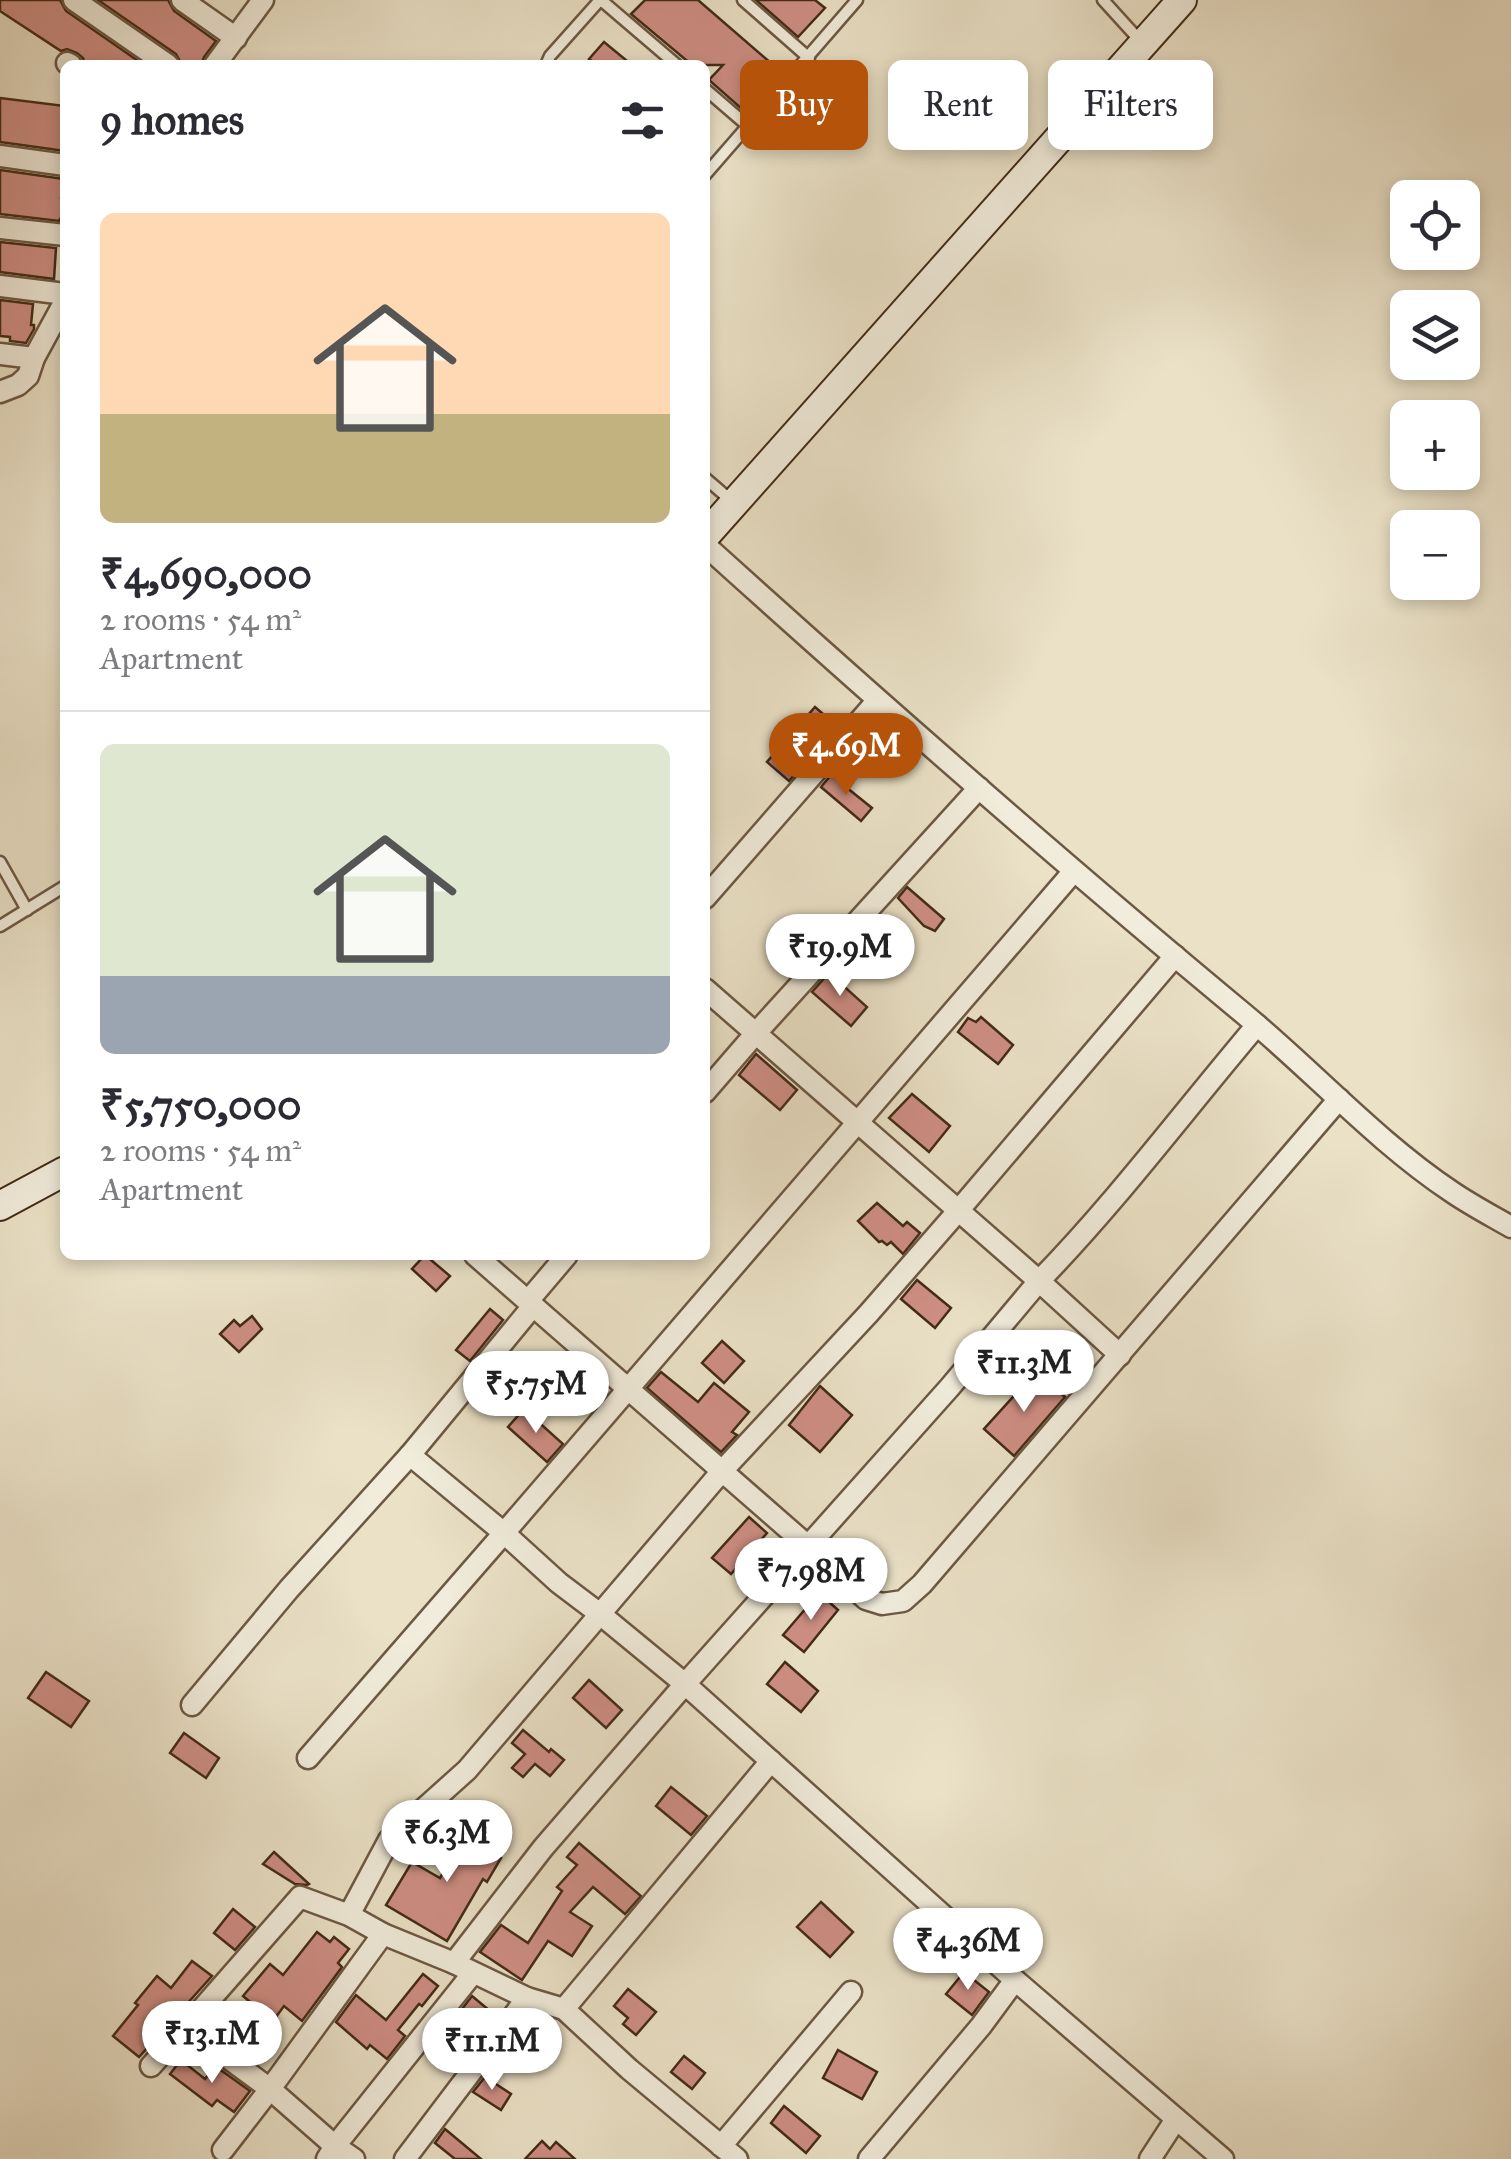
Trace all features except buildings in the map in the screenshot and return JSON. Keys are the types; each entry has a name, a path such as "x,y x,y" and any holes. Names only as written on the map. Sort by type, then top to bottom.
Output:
{"main road":[{"path":"710,530 1182,0"},
{"path":"0,1206 60,1174"}],"street":[{"path":"74,0 161,60"},
{"path":"182,0 236,38"},
{"path":"219,60 263,0"},
{"path":"0,156 60,164"},
{"path":"0,228 60,234"},
{"path":"0,286 60,296"},
{"path":"0,392 28,376 60,307"},
{"path":"0,354 34,358"},
{"path":"710,550 877,701 1424,1171 1511,1228"},
{"path":"710,892 877,701"},
{"path":"710,1086 979,788"},
{"path":"308,1758 1074,871"},
{"path":"350,1915 388,1840 467,1770 722,1471 958,1211 1175,956"},
{"path":"710,994 1120,1356"},
{"path":"331,2153 464,1968 543,1848 950,1387 1257,1025"},
{"path":"481,1260 866,1599 882,1604 903,1601 1120,1356 1339,1098"},
{"path":"192,1705 410,1455 563,1260"},
{"path":"410,1455 559,1583 685,1684 1015,1980 1223,2159"},
{"path":"564,2009 771,1761"},
{"path":"151,2066 300,1897 350,1915 383,1934 527,1998 564,2009 729,2152 851,1992"},
{"path":"223,2150 383,1934"},
{"path":"870,2159 1015,1980"},
{"path":"405,2159 527,1998"},
{"path":"186,2027 270,2089 331,2153 354,2159"},
{"path":"1150,2159 1176,2120"}],"lane":[{"path":"548,60 601,0 671,60"},
{"path":"744,0 809,58 858,0"},
{"path":"1103,0 1144,45"},
{"path":"710,94 740,119"},
{"path":"710,169 740,135"},
{"path":"710,482 734,504"},
{"path":"0,862 27,910"},
{"path":"0,926 60,889"}]}
